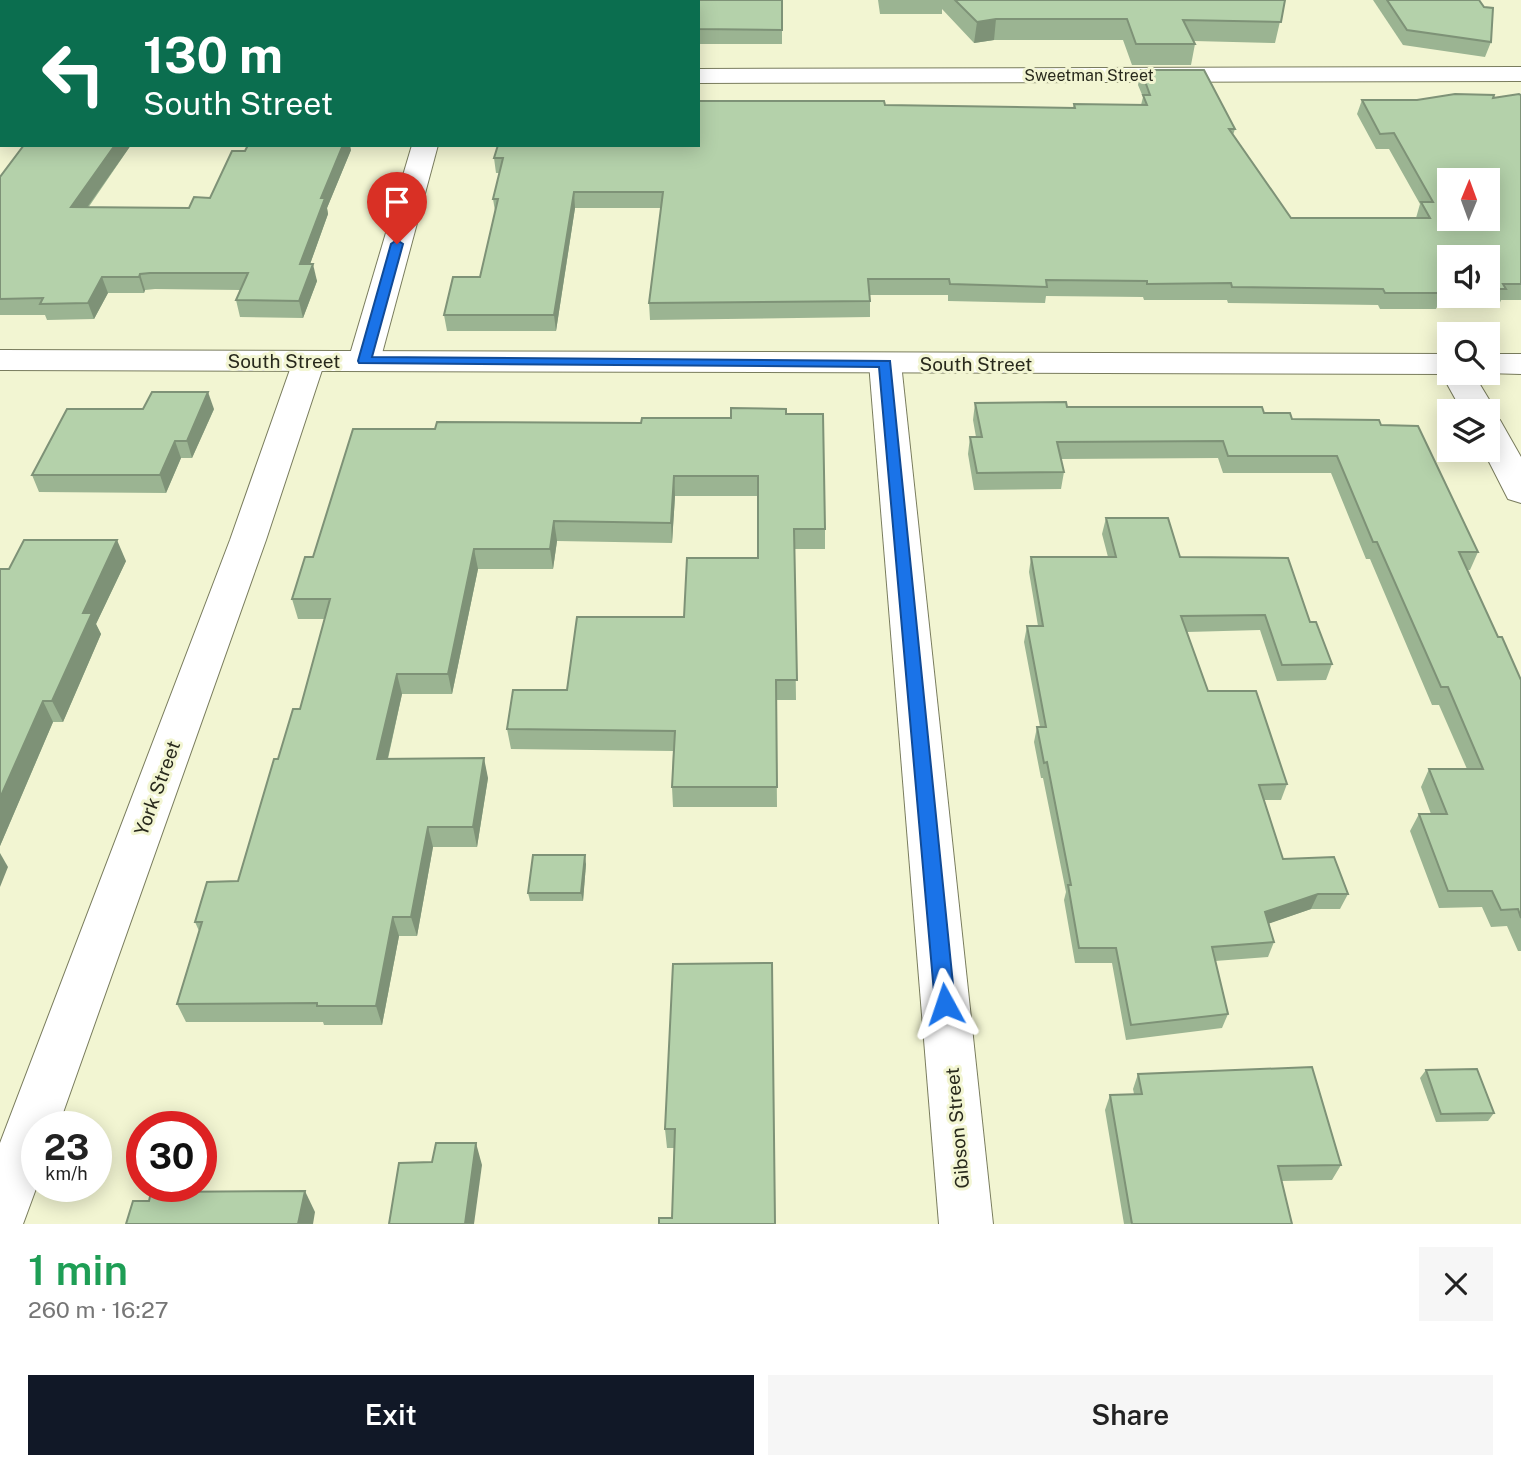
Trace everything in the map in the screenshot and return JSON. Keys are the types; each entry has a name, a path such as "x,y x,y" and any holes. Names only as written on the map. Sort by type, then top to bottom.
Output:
{"street":[{"name":"Sweetman Street","path":"700,76 1521,74"},
{"path":"364,361 424,147"},
{"name":"South Street","path":"0,360 1437,364"},
{"name":"York Street","path":"0,1214 243,553 309,361"},
{"name":"Gibson Street","path":"885,363 965,1224"},
{"path":"1500,364 1521,364"},
{"path":"1500,450 1521,491"}],"building":[{"path":"700,0 782,0 782,30 700,29"},
{"path":"955,0 1285,0 1281,22 1183,20 1195,44 1136,44 1127,19 996,19 977,22"},
{"path":"1387,0 1479,0 1484,7 1493,8 1491,42 1407,30"},
{"path":"1141,70 1204,70 1235,129 1229,129 1291,218 1430,218 1421,202 1433,202 1394,133 1380,134 1362,100 1417,100 1455,94 1494,95 1493,98 1519,94 1521,284 1503,284 1506,289 1500,289 1500,245 1437,245 1437,293 1385,293 1383,289 1232,287 1231,283 1147,284 1147,281 1046,280 1047,287 950,284 949,279 868,279 870,301 649,303 663,192 574,192 554,315 444,315 453,277 480,277 498,199 493,199 503,158 494,158 497,147 700,147 700,101 884,101 885,105 1075,108 1074,104 1147,105 1143,95 1150,95"},
{"path":"22,147 114,147 71,207 189,208 194,197 210,198 232,151 245,151 247,147 342,147 321,198 325,198 300,264 313,264 299,301 236,300 248,273 150,273 140,274 139,277 102,277 88,303 40,304 43,298 0,299 0,177"},
{"path":"152,392 208,392 187,441 175,441 160,475 32,475 67,409 143,409"},
{"path":"1066,402 1067,407 1262,407 1264,413 1290,413 1292,419 1379,420 1381,425 1418,426 1478,552 1459,552 1521,680 1521,918 1518,909 1501,910 1492,891 1448,891 1419,814 1447,814 1429,769 1483,769 1448,687 1441,687 1377,542 1373,542 1337,456 1228,456 1223,441 1057,442 1064,472 977,473 970,437 982,437 975,403"},
{"path":"731,408 786,409 786,414 823,414 825,529 794,529 797,680 776,680 777,787 672,787 675,731 507,729 513,690 567,690 577,617 684,617 687,558 758,558 758,476 674,476 671,523 554,521 550,549 474,549 448,674 397,674 377,759 484,758 473,827 428,827 411,917 393,917 376,1006 317,1006 317,1003 177,1004 202,922 195,922 207,882 238,881 274,759 278,759 293,709 300,709 330,599 292,599 305,557 313,557 353,429 435,429 437,422 641,423 642,418 731,418"},
{"path":"1106,518 1168,518 1180,557 1288,558 1310,622 1316,622 1332,664 1282,665 1265,615 1181,616 1208,691 1256,691 1287,784 1259,785 1283,859 1334,857 1348,894 1318,894 1265,912 1274,942 1212,947 1228,1014 1131,1025 1116,948 1079,948 1068,885 1071,885 1047,762 1044,763 1037,727 1046,727 1027,626 1043,626 1031,557 1116,557"},
{"path":"24,540 117,540 83,613 92,613 52,701 43,701 0,798 0,569 9,569"},
{"path":"533,855 585,855 581,893 528,893"},
{"path":"772,963 775,1224 659,1224 659,1218 672,1218 675,1129 665,1129 673,964"},
{"path":"1312,1067 1341,1165 1278,1166 1292,1224 1132,1224 1110,1095 1142,1094 1138,1074"},
{"path":"1477,1069 1494,1113 1441,1114 1426,1070"},
{"path":"436,1143 476,1143 465,1224 389,1224 399,1163 432,1162"},
{"path":"305,1191 298,1224 126,1224 133,1202 217,1202 217,1192"}],"route":[{"path":"397,244 364,361 885,363 893,425 945,1004"}]}
